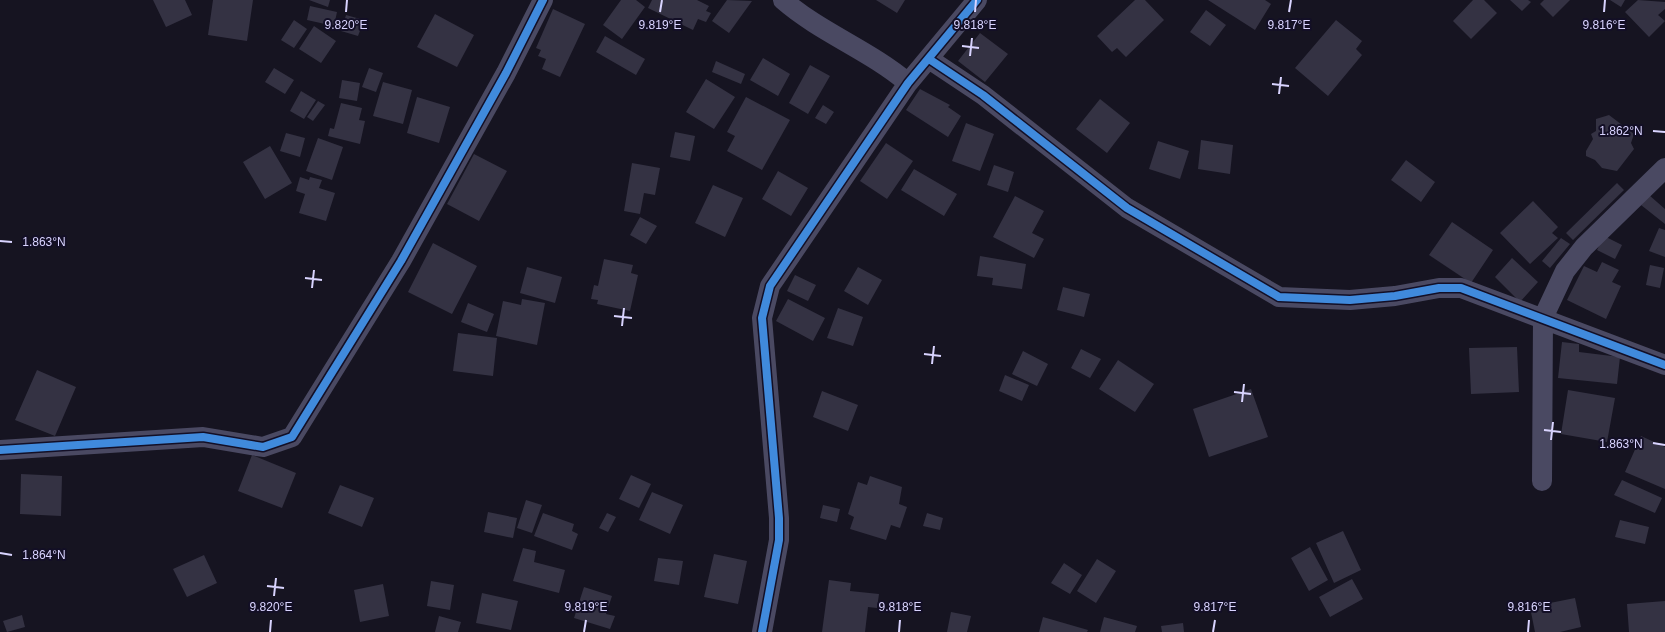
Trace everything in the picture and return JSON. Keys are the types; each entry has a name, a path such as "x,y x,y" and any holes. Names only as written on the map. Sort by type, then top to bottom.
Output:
{"street":[{"path":"0,450 204,437 263,447 292,437 401,261 506,72 543,0"},
{"path":"783,0 834,36 888,66 908,83"},
{"path":"762,632 779,540 779,518 762,318 764,302 770,286 784,264 908,83 977,0"},
{"path":"929,59 983,95 1127,208 1279,297 1350,300 1395,296 1439,288 1461,288 1665,365"},
{"path":"1542,481 1543,318 1565,272 1584,247 1665,168"}],"building":[{"path":"153,0 185,0 192,15 166,27"},
{"path":"213,0 253,0 247,41 208,35"},
{"path":"309,0 330,0 328,7"},
{"path":"621,0 636,0 645,7 622,39 603,25"},
{"path":"652,0 697,0 709,6 706,11 711,13 706,22 698,19 693,30 648,8"},
{"path":"727,0 752,1 729,33 712,21"},
{"path":"876,0 905,0 897,13"},
{"path":"1135,0 1145,0 1164,20 1126,57 1117,48 1112,52 1097,36"},
{"path":"1208,0 1265,0 1271,4 1255,30"},
{"path":"1473,0 1484,0 1497,13 1471,39 1453,21"},
{"path":"1510,0 1528,0 1531,2 1522,11"},
{"path":"1544,0 1570,0 1553,17 1540,4"},
{"path":"1610,0 1625,0 1621,7"},
{"path":"1638,0 1665,2 1665,9 1658,15 1665,21 1649,37 1625,12"},
{"path":"310,6 337,12 334,26 307,20"},
{"path":"553,9 585,24 560,77 542,69 546,59 538,56 541,50 536,48"},
{"path":"1206,10 1226,25 1210,46 1190,32"},
{"path":"435,14 474,35 457,67 417,47"},
{"path":"346,15 364,20 358,36 341,31"},
{"path":"294,20 307,29 294,48 281,40"},
{"path":"1336,20 1362,41 1356,49 1362,55 1328,96 1295,68"},
{"path":"314,26 336,41 321,63 299,49"},
{"path":"980,33 1008,54 985,82 958,61"},
{"path":"605,36 645,59 636,75 596,52"},
{"path":"763,58 790,74 778,96 750,80"},
{"path":"716,61 745,74 741,84 712,72"},
{"path":"810,65 830,76 808,114 789,103"},
{"path":"274,68 294,80 285,94 265,82"},
{"path":"369,68 383,73 376,92 362,87"},
{"path":"706,79 735,97 714,129 686,112"},
{"path":"342,80 360,83 357,101 339,98"},
{"path":"383,82 412,90 403,124 373,116"},
{"path":"920,89 950,105 948,107 961,116 948,137 906,110"},
{"path":"301,91 316,100 304,119 290,111"},
{"path":"417,97 450,107 439,143 407,133"},
{"path":"746,97 790,120 762,170 727,151 735,136 727,132"},
{"path":"1100,99 1130,123 1107,153 1076,129"},
{"path":"318,101 325,105 313,121 307,117"},
{"path":"341,103 362,108 359,120 365,121 360,144 328,136 330,128 334,129"},
{"path":"823,105 834,112 826,124 815,118"},
{"path":"1609,115 1634,134 1631,143 1634,149 1617,171 1602,168 1595,160 1586,156 1586,151 1593,139 1591,134 1596,131 1596,119"},
{"path":"966,123 994,134 980,171 952,161"},
{"path":"675,132 695,136 690,161 670,157"},
{"path":"286,133 305,138 300,157 280,151"},
{"path":"318,138 343,147 332,180 306,171"},
{"path":"1201,140 1233,145 1230,174 1198,169"},
{"path":"1158,141 1189,151 1180,179 1149,169"},
{"path":"886,143 913,161 887,199 860,181"},
{"path":"270,146 292,183 265,199 243,162"},
{"path":"474,154 507,171 479,221 447,204"},
{"path":"1406,160 1435,182 1421,202 1391,180"},
{"path":"632,163 660,168 655,195 644,193 640,214 624,211"},
{"path":"994,165 1014,172 1008,192 987,185"},
{"path":"914,169 957,194 944,216 901,190"},
{"path":"778,171 808,188 791,216 762,199"},
{"path":"300,177 309,180 310,177 322,180 319,188 335,193 326,221 299,213 305,194 296,191"},
{"path":"1617,183 1624,190 1573,240 1566,233"},
{"path":"713,185 743,198 725,237 695,223"},
{"path":"1649,195 1665,209 1665,224 1641,205"},
{"path":"1015,196 1044,211 1032,233 1044,239 1034,258 993,237"},
{"path":"1533,201 1558,227 1552,233 1558,238 1530,264 1500,233"},
{"path":"640,217 657,226 646,244 630,235"},
{"path":"1452,222 1493,250 1471,283 1429,255"},
{"path":"1659,228 1665,230 1665,257 1649,251"},
{"path":"1604,236 1622,245 1615,259 1597,250"},
{"path":"1561,238 1570,244 1550,268 1542,261"},
{"path":"433,243 477,266 452,314 408,292"},
{"path":"980,256 1026,264 1022,289 992,285 993,278 977,276"},
{"path":"1512,258 1538,282 1520,302 1495,277"},
{"path":"604,259 633,265 631,273 638,275 630,311 597,304 598,300 591,299 594,285 598,286"},
{"path":"1602,262 1619,270 1612,282 1621,286 1606,319 1567,300 1584,266 1597,272"},
{"path":"1650,265 1664,268 1660,288 1646,285"},
{"path":"527,267 562,277 555,303 520,293"},
{"path":"858,267 882,280 868,305 844,291"},
{"path":"795,275 816,285 808,301 787,291"},
{"path":"1063,287 1090,294 1084,317 1057,310"},
{"path":"522,299 545,303 537,345 496,336 503,301 521,305"},
{"path":"788,299 825,318 813,341 776,321"},
{"path":"468,303 494,314 487,332 461,322"},
{"path":"838,308 863,317 853,346 827,338"},
{"path":"458,333 497,338 493,376 453,371"},
{"path":"1562,342 1579,344 1579,352 1620,357 1617,384 1558,378"},
{"path":"1517,347 1519,392 1471,394 1469,348"},
{"path":"1081,349 1101,359 1090,378 1071,368"},
{"path":"1023,351 1048,364 1037,386 1012,374"},
{"path":"1118,360 1154,384 1135,412 1099,389"},
{"path":"37,370 76,387 55,436 15,420"},
{"path":"1005,375 1029,385 1022,401 999,391"},
{"path":"1251,389 1268,437 1209,457 1193,409"},
{"path":"1568,390 1615,398 1607,442 1561,434"},
{"path":"822,391 858,405 848,431 813,417"},
{"path":"1641,436 1665,447 1665,489 1625,472"},
{"path":"252,455 296,473 282,508 238,491"},
{"path":"21,474 62,476 61,516 20,514"},
{"path":"631,475 651,484 639,508 619,499"},
{"path":"870,476 902,487 899,504 907,507 900,528 891,525 886,540 850,529 854,517 848,514 858,482 867,485"},
{"path":"1622,480 1662,498 1655,513 1614,495"},
{"path":"340,485 374,498 362,527 328,513"},
{"path":"652,492 683,505 670,534 639,520"},
{"path":"526,500 542,505 532,533 517,528"},
{"path":"823,505 840,509 837,522 820,518"},
{"path":"488,512 517,518 513,538 484,532"},
{"path":"543,513 574,524 572,531 578,534 572,550 534,536"},
{"path":"607,513 616,517 608,532 599,528"},
{"path":"927,513 943,518 940,530 923,526"},
{"path":"1620,520 1649,527 1645,544 1615,537"},
{"path":"1343,531 1361,570 1334,583 1316,543"},
{"path":"1310,547 1328,580 1309,591 1291,558"},
{"path":"523,548 536,551 534,562 565,570 559,593 513,581"},
{"path":"714,554 747,561 738,604 704,597"},
{"path":"204,555 217,583 187,597 173,569"},
{"path":"658,558 683,561 679,585 654,581"},
{"path":"1097,559 1116,571 1096,603 1077,591"},
{"path":"1064,563 1082,575 1070,594 1051,583"},
{"path":"1352,579 1363,599 1330,617 1319,597"},
{"path":"829,580 851,583 850,591 879,594 877,608 868,607 865,632 822,632"},
{"path":"431,581 454,585 450,610 427,606"},
{"path":"383,584 389,616 360,622 354,590"},
{"path":"584,587 612,596 606,614 615,616 610,629 574,618"},
{"path":"482,593 518,601 511,630 476,623"},
{"path":"1575,598 1581,627 1560,632 1535,632 1530,607"},
{"path":"1665,601 1665,632 1629,632 1627,604"},
{"path":"951,612 971,616 967,632 947,632"},
{"path":"22,615 25,627 7,632 3,621"},
{"path":"439,616 461,622 458,632 435,632"},
{"path":"1043,617 1088,630 1087,632 1039,632"},
{"path":"1104,617 1137,626 1135,632 1100,632"},
{"path":"1183,623 1184,632 1162,632 1161,626"}],"cycle path":[{"path":"0,450 203,437 263,447 292,437 401,261 506,73 543,0"},
{"path":"762,632 779,540 779,518 762,318 770,286 908,83 977,0"},
{"path":"929,59 983,95 1127,208 1279,297 1350,300 1395,296 1439,288 1461,288 1665,365"}]}
